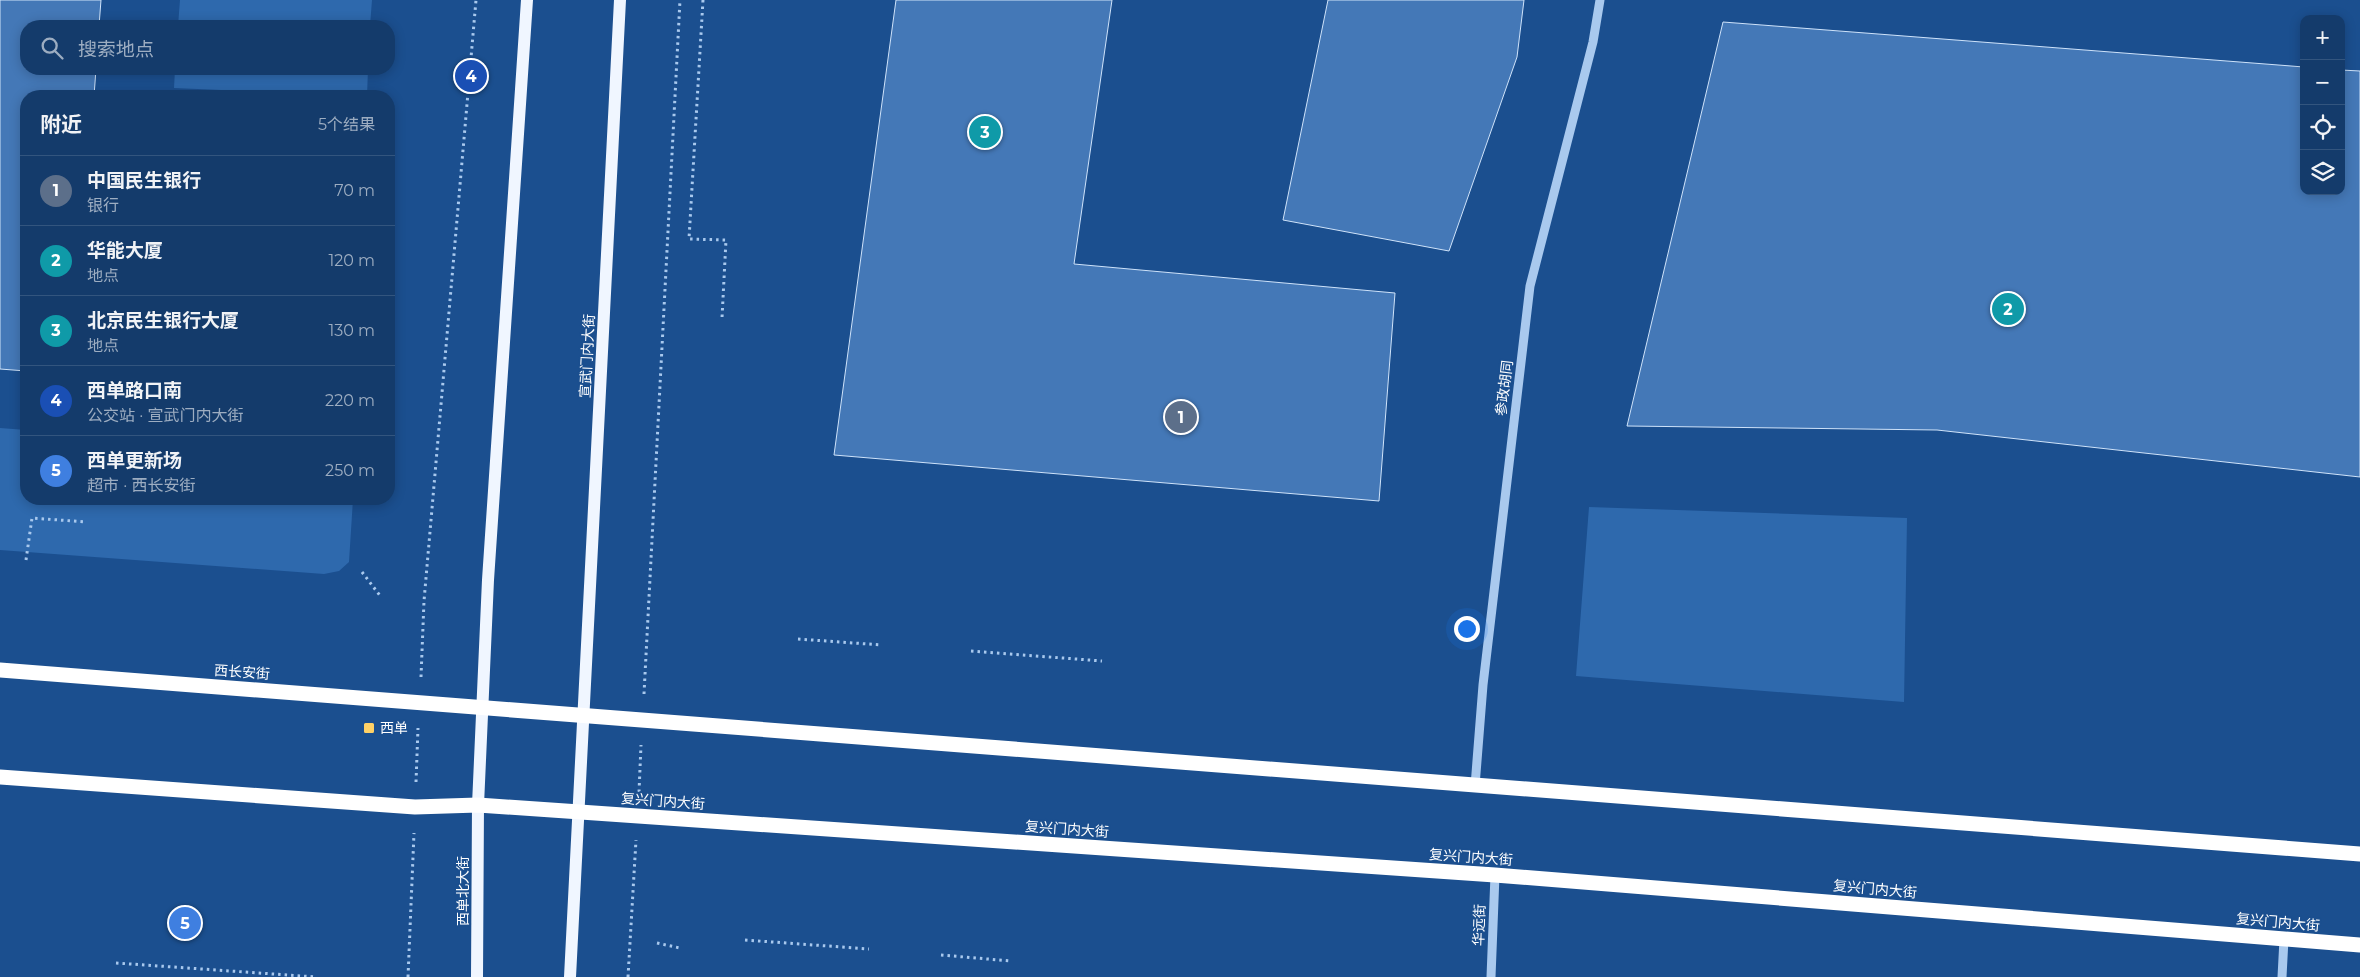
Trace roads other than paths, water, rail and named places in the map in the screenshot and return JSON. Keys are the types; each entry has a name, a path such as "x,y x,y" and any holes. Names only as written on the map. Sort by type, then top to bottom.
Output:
{"highway":[{"name":"西长安街","path":"0,670 584,714"},
{"path":"584,714 1475,786 2360,854"},
{"path":"0,778 415,807 478,805"},
{"name":"复兴门内大街","path":"478,805 1495,875 2360,945"}],"main road":[{"path":"482,707 488,580 527,0"},
{"name":"宣武门内大街","path":"579,812 620,0"},
{"name":"西单北大街","path":"477,977 478,805 482,707"},
{"path":"570,977 579,812"}],"street":[{"name":"参政胡同","path":"1475,786 1483,685 1530,286 1593,42 1600,0"},
{"name":"华远街","path":"1491,977 1495,875"},
{"path":"2282,977 2284,939"}],"place":[{"name":"西单路口南","path":"471,76"},
{"name":"北京民生银行大厦","path":"985,132"},
{"name":"华能大厦","path":"2008,309"},
{"name":"中国民生银行","path":"1181,417"},
{"name":"西单","path":"369,728"},
{"name":"西单更新场","path":"185,923"}]}
